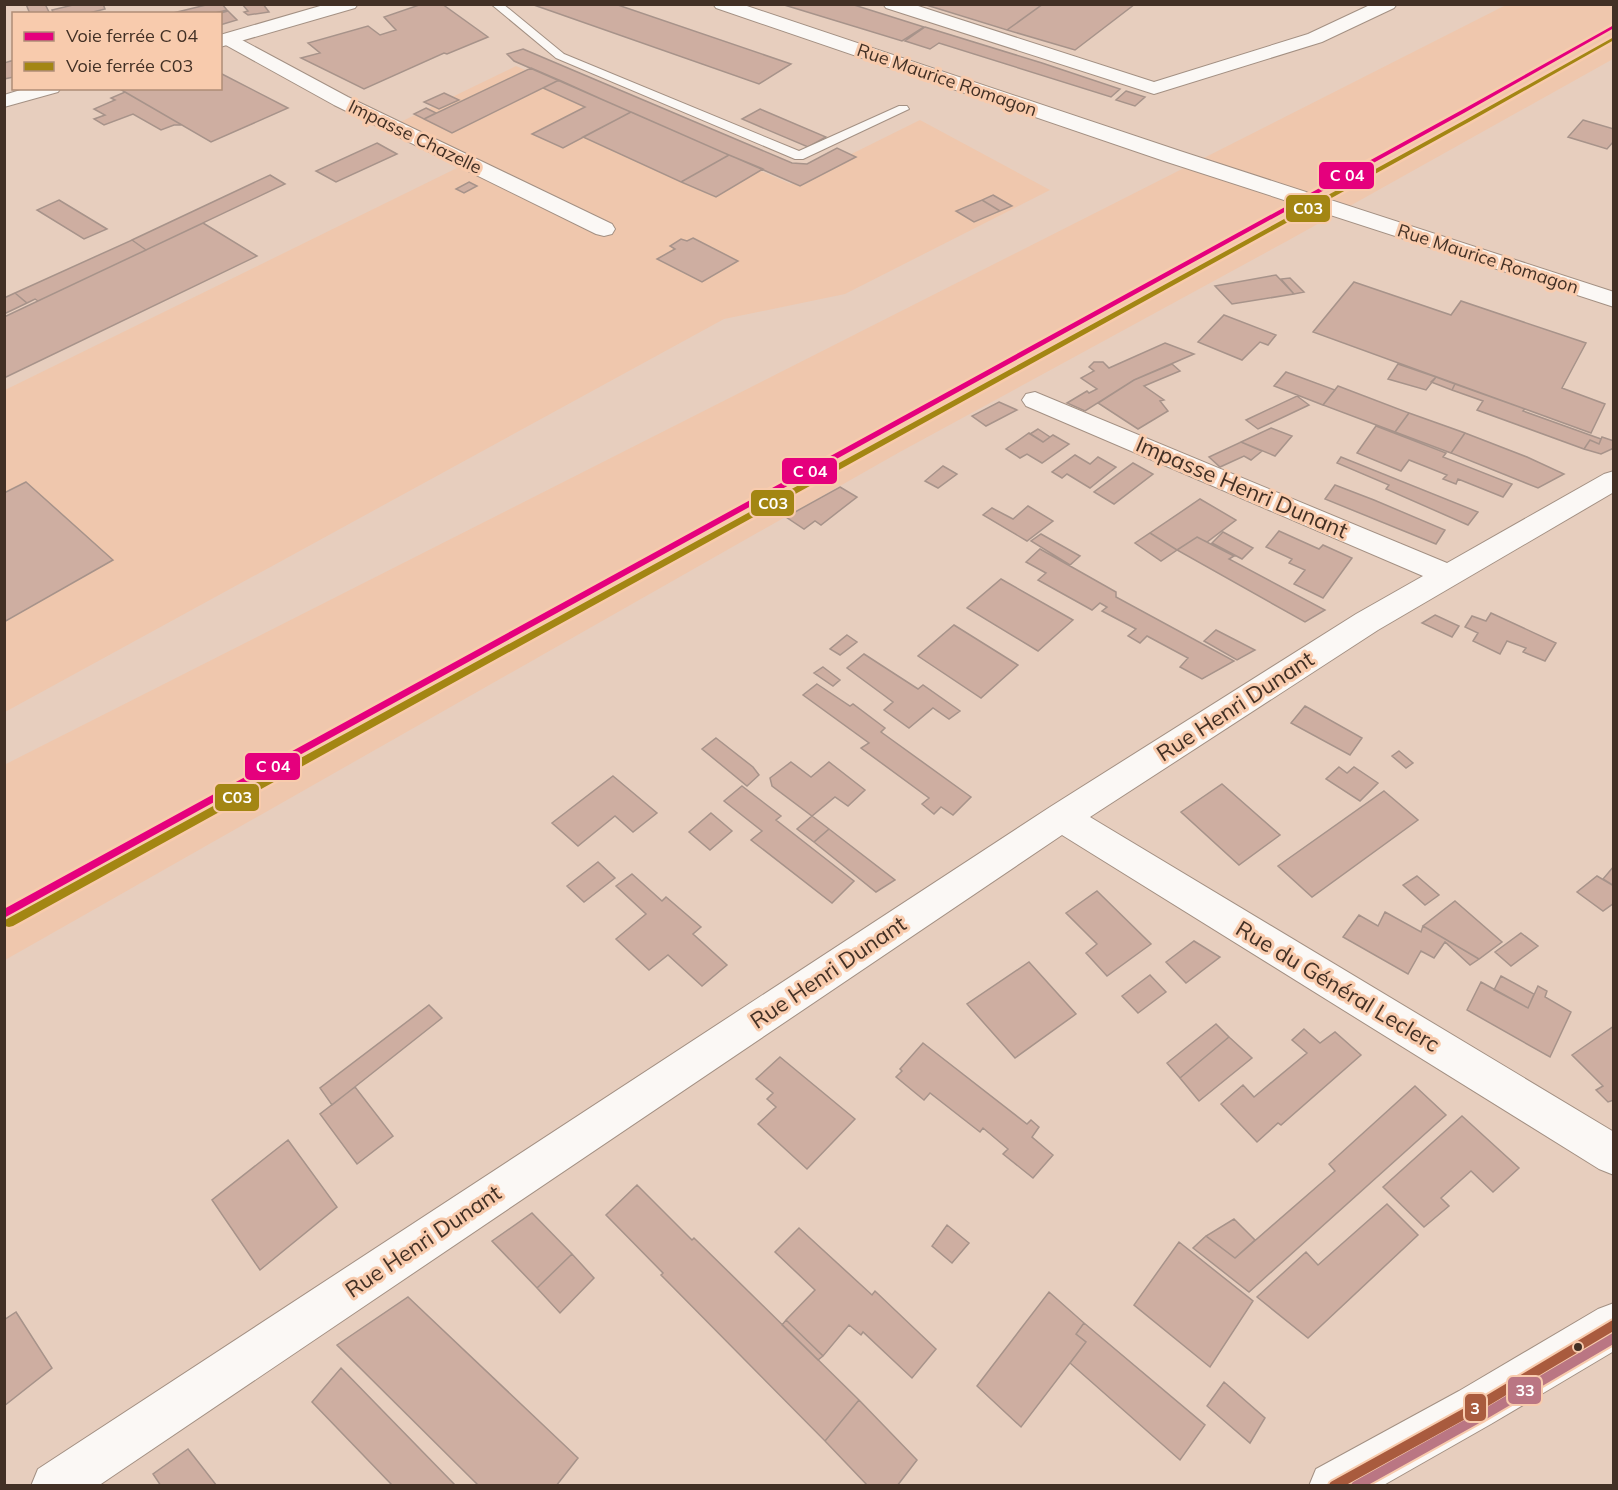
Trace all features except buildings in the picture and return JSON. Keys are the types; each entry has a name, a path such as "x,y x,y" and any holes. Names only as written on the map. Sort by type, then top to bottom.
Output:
{"street":[{"path":"225,40 349,4"},
{"name":"Rue Maurice Romagon","path":"722,4 1172,156 1614,300"},
{"path":"892,4 1154,88 1315,38 1388,4"},
{"name":"Impasse Chazelle","path":"225,40 341,101 604,229"},
{"path":"4,101 44,90"},
{"name":"Impasse Henri Dunant","path":"1035,400 1448,575"},
{"name":"Rue Henri Dunant","path":"55,1485 1062,817 1367,622 1614,480"},
{"name":"Rue du Général Leclerc","path":"1062,817 1614,1155"},
{"path":"1333,1485 1377,1463 1614,1325"}],"lane":[{"path":"496,4 560,56 800,156 903,109"}],"shaded area":[{"path":"1506,5 1613,5 1613,59 1289,240 898,453 5,960 4,765"},
{"path":"516,66 791,184 920,120 1050,190 845,294 724,319 5,712 5,390 457,168 388,128"}],"transit line":[{"path":"4,914 1462,112 1614,26"},
{"name":"3","path":"1334,1486 1475,1408 1614,1325"},
{"name":"33","path":"1356,1486 1480,1417 1614,1338"}],"rail line":[{"name":"C03","path":"9,923 1614,38"}]}
